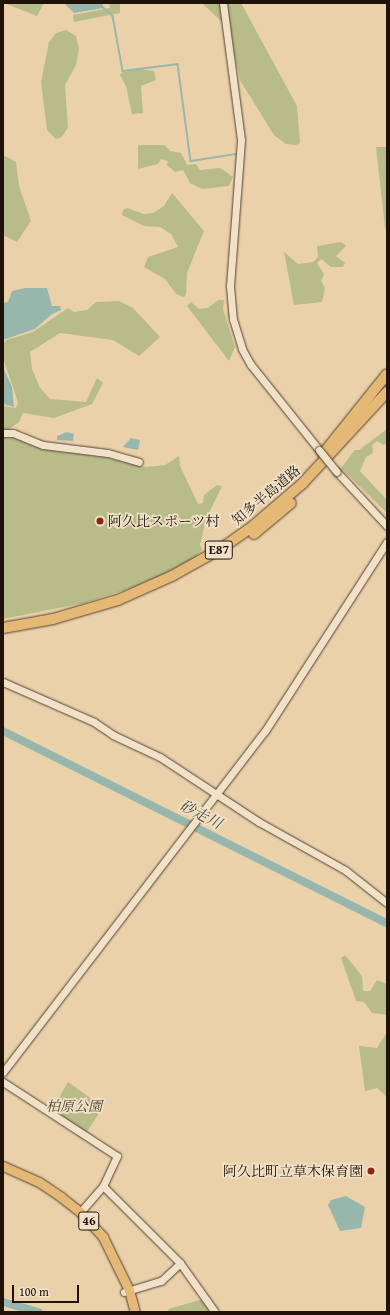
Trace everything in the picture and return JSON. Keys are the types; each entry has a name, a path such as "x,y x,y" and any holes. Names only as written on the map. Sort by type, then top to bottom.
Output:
{"highway":[{"path":"266,515 318,461 387,374"},
{"name":"知多半島道路","path":"3,628 86,611 145,589 222,548 266,515 322,464 387,392"},
{"name":"知多半島道路","path":"3,634 60,624 121,606 176,582 215,560 243,542 290,504 353,441 387,401"}],"main road":[{"name":"46","path":"3,1166 43,1185 80,1212 103,1236 136,1312"}],"street":[{"path":"223,3 241,140 230,286 232,319 242,349 251,365 337,472 387,526"},
{"path":"3,434 13,433 43,445 108,453 139,462"},
{"path":"3,1072 265,731 387,542"},
{"path":"3,682 94,722 113,735 160,757 259,822 340,867 387,903"},
{"path":"3,1082 117,1156 103,1186 80,1212"},
{"path":"103,1186 180,1263 215,1312"},
{"path":"126,1291 161,1281 180,1263"}],"green space":[{"path":"4,3 44,3 37,16"},
{"path":"109,3 120,3 120,13 74,22 73,15 110,8"},
{"path":"202,3 241,3 297,106 300,143 296,145 286,144 274,135 240,80 229,29"},
{"path":"66,30 76,36 79,48 76,65 65,85 68,127 62,137 56,139 47,130 41,82 49,42 56,33"},
{"path":"140,69 154,71 156,80 141,86 143,113 132,114 126,86 120,75 123,72"},
{"path":"138,145 165,145 170,151 181,153 187,165 196,164 200,170 220,168 233,177 229,186 202,189 190,183 183,170 175,172 167,165 168,161 161,159 158,164 138,169"},
{"path":"376,147 387,147 387,230 385,228"},
{"path":"3,155 16,162 19,186 31,221 17,242 3,235"},
{"path":"172,193 204,231 187,273 186,294 184,297 176,294 165,279 144,267 148,257 178,247 171,234 160,227 144,226 122,215 123,210 127,208 144,214 153,213 164,206"},
{"path":"341,242 346,246 336,256 345,263 343,267 331,267 321,259 317,263 324,274 321,281 325,288 322,302 294,305 284,252 298,264 313,262 318,257 317,246"},
{"path":"218,300 224,300 223,309 235,347 229,361 187,306 191,302 199,309 208,308"},
{"path":"119,301 133,308 160,337 139,356 113,340 60,333 30,352 32,369 40,388 50,399 86,402 97,378 103,383 92,404 54,418 23,413 19,422 8,430 3,430 3,406 16,408 18,402 3,358 3,345 6,340 33,332 68,308 74,312 87,310 96,302"},
{"path":"387,429 387,443 384,445 377,441 372,445 373,453 366,457 360,471 387,500 387,513 341,468 355,450 359,450"},
{"name":"阿久比スポーツ村","path":"3,437 14,437 33,446 50,450 104,457 146,467 165,465 179,456 180,466 198,504 203,503 204,495 217,485 222,486 206,519 200,545 202,550 192,559 160,576 128,589 84,603 3,619"},
{"path":"345,955 362,976 363,991 370,991 377,980 387,984 387,1015 372,1013 364,1002 356,1001 341,958"},
{"path":"387,1032 387,1097 377,1088 365,1091 359,1046 377,1048"},
{"name":"柏原公園","path":"68,1082 103,1107 86,1133 55,1114 53,1108"},
{"path":"207,1298 215,1312 169,1312 168,1309"}],"water":[{"path":"64,3 103,3 103,8 74,13"},
{"path":"25,288 47,288 52,306 60,306 61,310 52,314 35,329 3,340 3,303 8,302 12,291"},
{"path":"3,367 12,387 14,407 3,404"},
{"path":"67,432 74,434 73,441 57,440 57,436"},
{"path":"131,438 140,440 138,450 123,447"},
{"path":"346,1196 365,1207 361,1228 340,1231 328,1205 331,1200"}],"waterway":[{"path":"103,7 113,16 123,71 178,64 191,161 236,154"},
{"name":"砂走川","path":"3,731 387,923"},
{"path":"3,1302 39,1312"}],"place":[{"name":"阿久比スポーツ村","path":"100,521"},
{"name":"阿久比町立草木保育園","path":"371,1171"}]}
